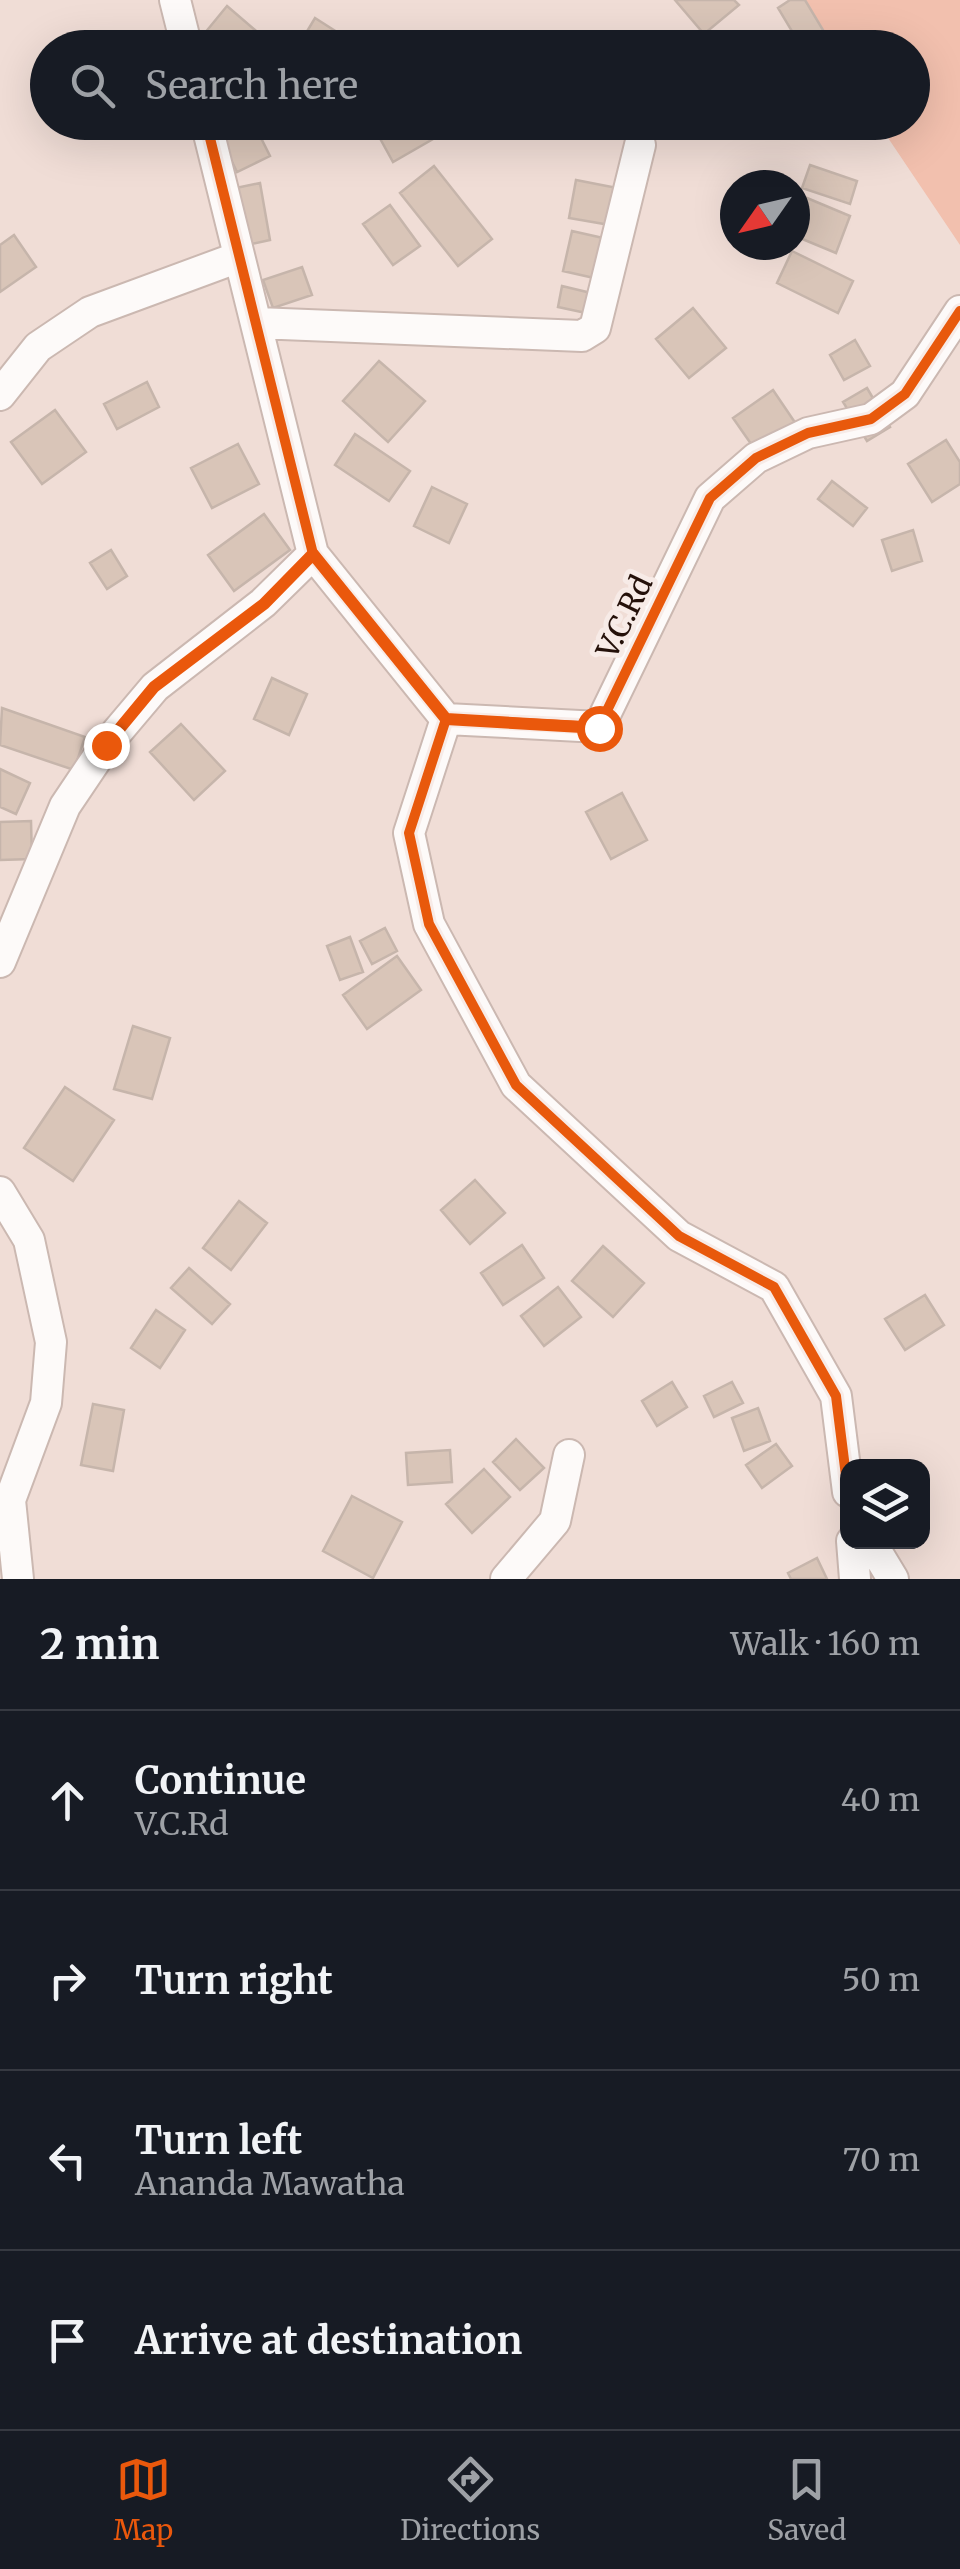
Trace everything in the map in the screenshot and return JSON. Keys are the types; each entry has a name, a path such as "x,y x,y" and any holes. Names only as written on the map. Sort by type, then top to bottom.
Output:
{"street":[{"path":"175,0 182,30"},
{"path":"211,140 313,554 446,719 410,833 429,924 516,1084 679,1236 774,1286 836,1396 844,1459"},
{"path":"257,323 582,336 596,328 640,145"},
{"path":"0,395 38,348 90,312 240,257"},
{"name":"V.C.Rd","path":"446,719 599,728 710,498 756,458 808,433 871,419 904,394 960,311"},
{"path":"0,962 8,921 65,806 106,745 154,687 264,604 313,554"},
{"path":"0,1192 29,1240 51,1342 46,1403 10,1500 18,1579"},
{"path":"506,1579 555,1521 569,1456"},
{"path":"853,1549 855,1579"},
{"path":"874,1549 893,1579"}],"shaded area":[{"path":"797,0 960,0 960,245 889,140 930,140 930,30 817,30"}],"building":[{"path":"675,0 734,0 739,5 709,30 701,30"},
{"path":"790,0 805,0 823,30 791,30 778,8"},
{"path":"227,6 255,30 207,30"},
{"path":"315,18 334,30 308,30"},
{"path":"221,140 262,140 270,156 237,172"},
{"path":"381,140 431,140 393,162"},
{"path":"810,165 857,181 850,204 810,191"},
{"path":"434,166 492,239 458,266 400,193"},
{"path":"576,180 617,188 610,225 569,218"},
{"path":"260,183 270,240 247,245 236,188"},
{"path":"810,199 850,216 836,253 810,242"},
{"path":"390,205 420,246 393,265 363,224"},
{"path":"572,231 603,238 594,278 563,271"},
{"path":"14,235 36,267 0,292 0,245"},
{"path":"788,260 810,260 853,281 838,313 777,283"},
{"path":"302,267 312,295 273,308 263,280"},
{"path":"562,286 591,293 586,313 558,307"},
{"path":"693,308 726,348 689,378 656,339"},
{"path":"855,340 870,366 844,380 830,355"},
{"path":"379,361 425,401 388,442 343,401"},
{"path":"147,382 159,407 117,429 104,404"},
{"path":"867,388 890,427 867,441 843,402"},
{"path":"773,390 796,424 756,451 733,418"},
{"path":"55,410 86,452 42,484 11,442"},
{"path":"355,434 410,471 389,501 335,465"},
{"path":"946,440 960,462 960,484 932,502 908,464"},
{"path":"238,444 259,484 212,508 191,468"},
{"path":"832,481 867,508 853,526 818,499"},
{"path":"432,487 467,504 449,543 414,526"},
{"path":"264,514 290,550 234,591 208,555"},
{"path":"913,530 922,561 892,571 882,540"},
{"path":"111,550 127,576 107,589 90,563"},
{"path":"272,678 307,694 289,735 254,719"},
{"path":"2,708 85,737 74,770 0,745"},
{"path":"181,724 225,771 194,800 150,752"},
{"path":"0,769 30,783 16,814 0,807"},
{"path":"622,793 647,840 611,859 586,812"},
{"path":"31,821 32,859 0,860 0,822"},
{"path":"385,928 397,951 372,964 360,941"},
{"path":"350,937 363,972 340,980 327,946"},
{"path":"397,956 421,990 367,1029 343,995"},
{"path":"133,1026 170,1038 152,1099 114,1089"},
{"path":"65,1087 114,1120 73,1181 24,1148"},
{"path":"475,1180 505,1213 470,1244 441,1210"},
{"path":"239,1201 267,1223 231,1270 203,1248"},
{"path":"522,1245 544,1278 503,1305 481,1273"},
{"path":"603,1246 644,1283 613,1317 572,1281"},
{"path":"189,1268 230,1304 212,1324 171,1288"},
{"path":"558,1287 581,1317 544,1346 521,1316"},
{"path":"925,1295 944,1325 905,1350 885,1319"},
{"path":"156,1310 185,1330 160,1368 131,1348"},
{"path":"672,1382 687,1407 657,1426 642,1401"},
{"path":"732,1382 743,1403 714,1417 704,1396"},
{"path":"93,1404 124,1410 113,1471 81,1465"},
{"path":"758,1408 770,1441 744,1451 732,1418"},
{"path":"516,1439 544,1468 520,1490 493,1462"},
{"path":"776,1444 792,1466 762,1488 746,1465"},
{"path":"450,1450 452,1482 408,1485 406,1453"},
{"path":"484,1469 510,1497 472,1533 446,1504"},
{"path":"352,1496 402,1522 373,1578 323,1551"},
{"path":"817,1558 827,1579 791,1579 788,1573"}],"cycle path":[{"path":"210,140 313,554 446,719 409,833 429,924 516,1085 679,1236 774,1287 836,1396 844,1459"},
{"path":"446,719 599,727 710,498 756,458 808,433 871,419 905,394 960,311"}],"route":[{"path":"106,745 154,687 264,604 313,554 446,719 599,728"}]}
